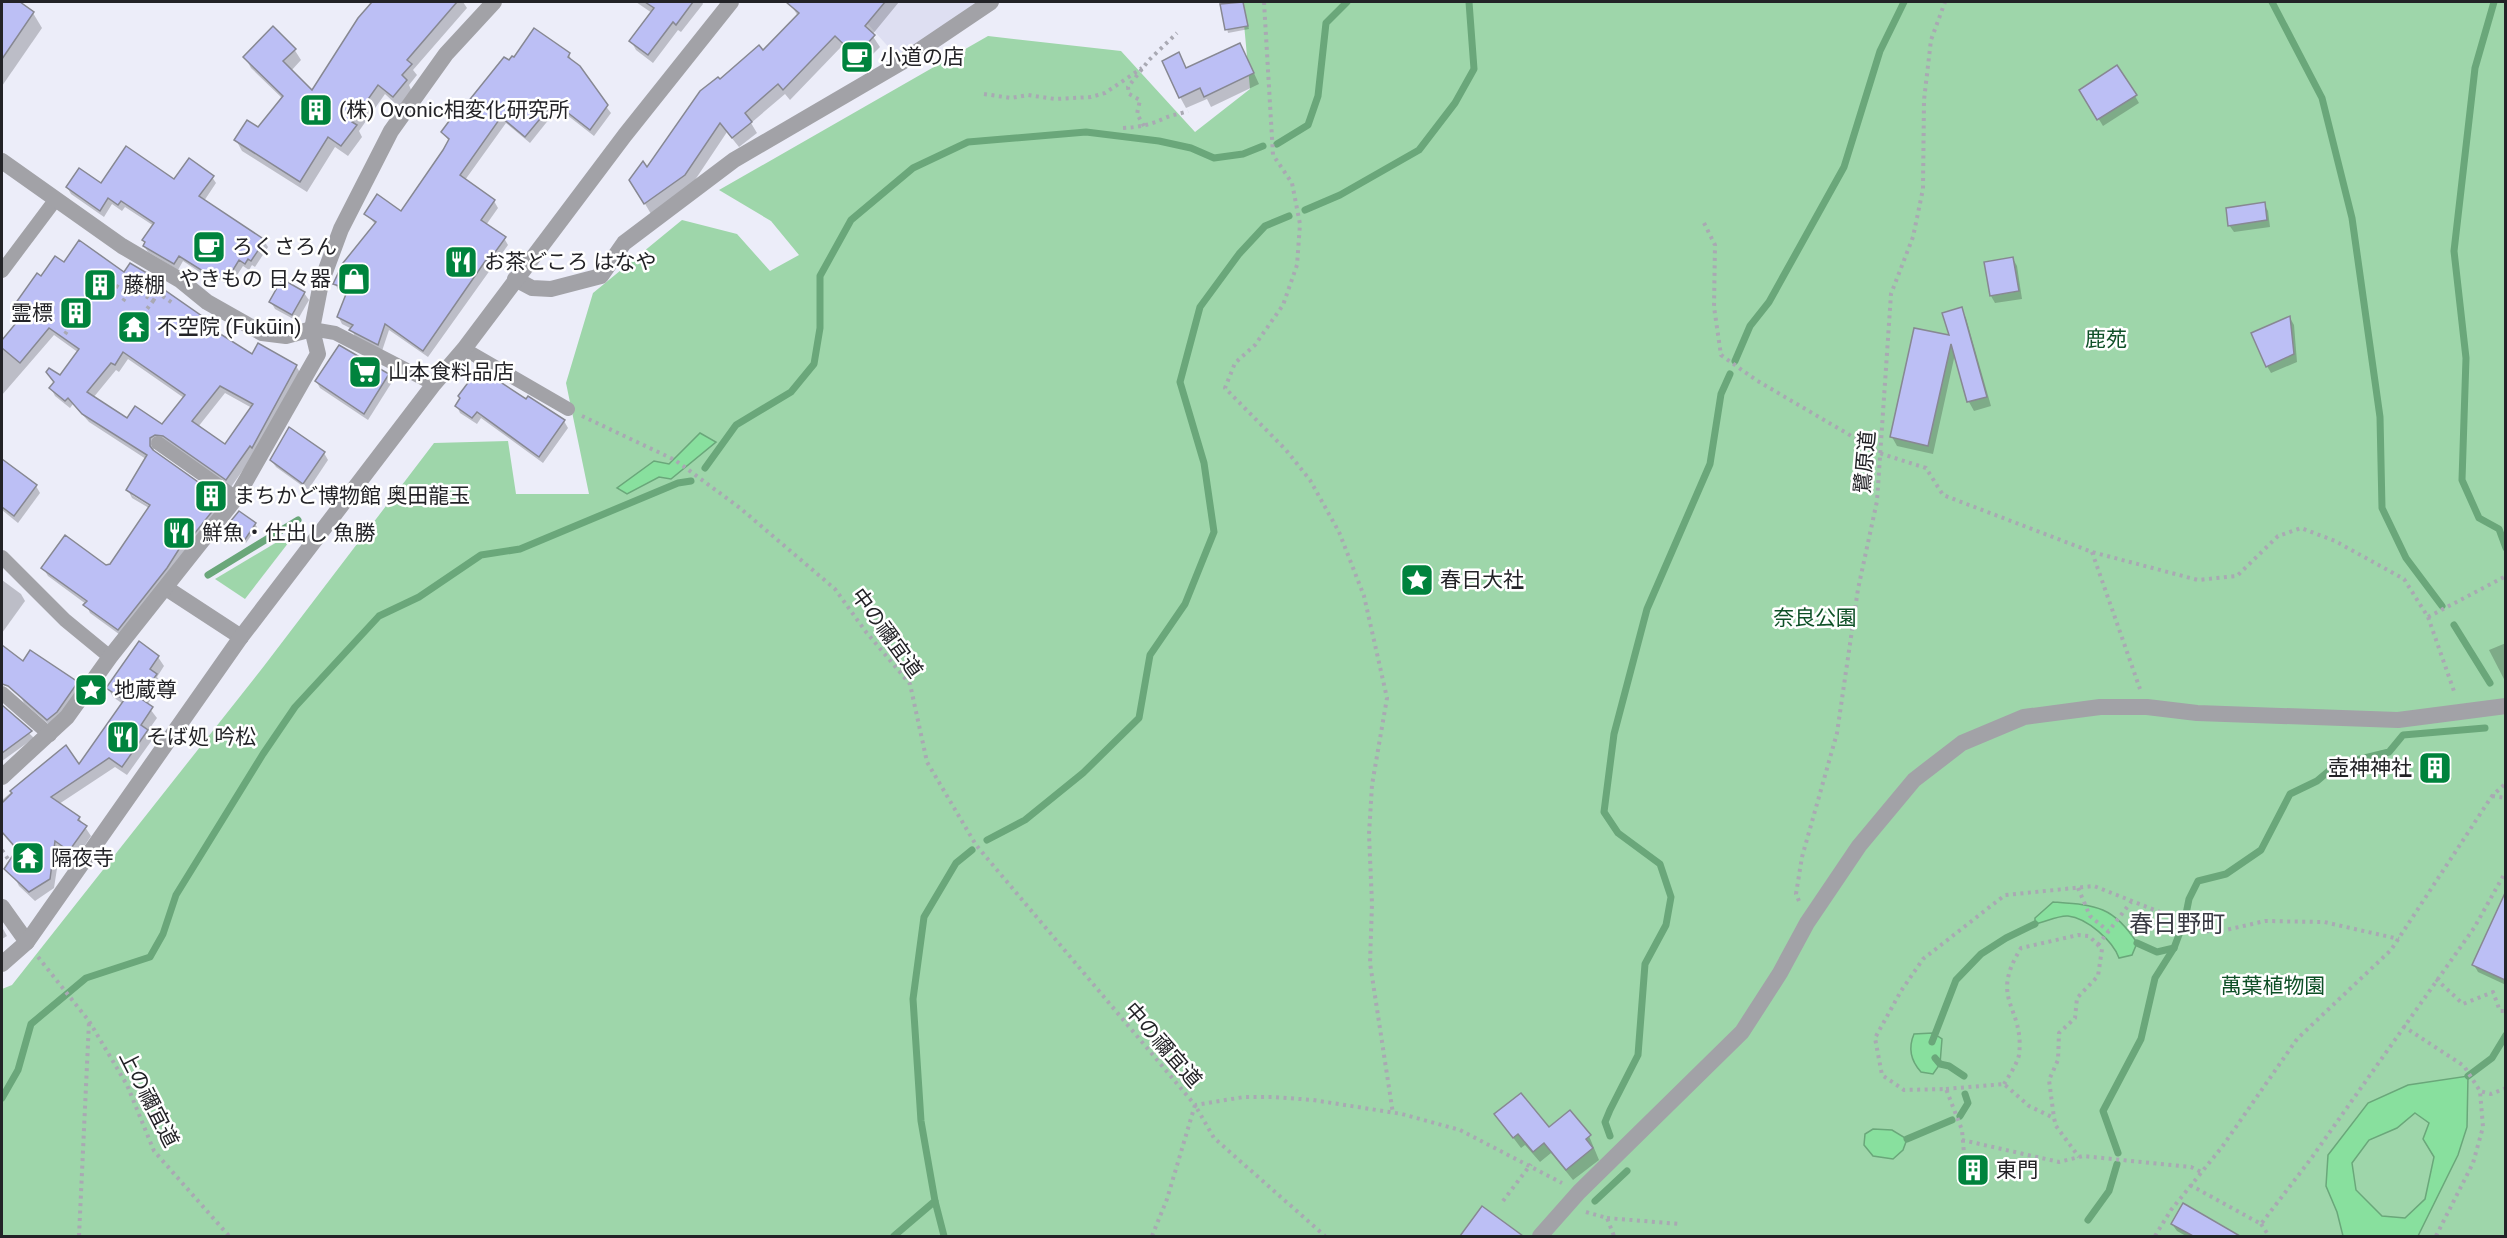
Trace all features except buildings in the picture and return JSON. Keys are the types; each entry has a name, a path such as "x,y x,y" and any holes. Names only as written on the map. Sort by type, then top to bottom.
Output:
{"street":[{"path":"2,777 67,717 110,657 236,498 318,354 312,329 321,283 341,228 391,131 446,54 494,2"},
{"path":"2,964 27,942 241,636 731,2"},
{"path":"515,279 532,288 551,289 601,276 624,243 734,160 902,62 991,2"},
{"path":"2,161 122,246 180,280 207,302 262,333 286,336 312,329"},
{"path":"166,588 241,636"},
{"path":"1540,1236 1580,1192 1742,1032 1780,973 1807,923 1859,846 1914,780 1962,743 2024,717 2100,707 2146,707 2196,713 2398,720 2505,706"},
{"path":"2,907 27,942"}],"lane":[{"path":"2,271 56,199"},
{"path":"312,329 335,333 434,384"},
{"path":"464,349 568,409"},
{"path":"158,443 236,498"},
{"path":"2,557 64,620 110,657"},
{"path":"2,693 50,735"}],"path":[{"path":"1264,2 1273,155 1292,183 1300,224 1297,265 1283,304 1255,345 1235,363 1225,388 1286,450 1310,480 1339,532 1364,596 1387,699 1372,785 1369,834 1372,904 1370,963 1393,1114"},
{"name":"鷺原道","path":"1807,923 1796,894 1800,867 1837,733 1858,589 1876,501 1882,454 1891,294 1913,237 1923,189 1924,100 1931,40 1945,2"},
{"path":"1144,126 1137,114 1140,100 1129,94 1128,87 1142,68 1177,33"},
{"path":"984,94 1011,98 1028,95 1055,99 1091,97 1105,93 1142,68"},
{"path":"1123,128 1144,126 1188,111"},
{"path":"1704,223 1715,245 1714,307 1721,355 1756,380 1882,454 1926,468 1943,495 2092,552 2198,580 2237,576 2278,536 2301,528 2335,541 2404,579 2427,617 2462,711"},
{"path":"140,292 153,274"},
{"path":"65,334 101,282 110,288 113,284 128,293"},
{"path":"123,301 133,287 153,301"},
{"path":"149,317 142,312 158,293 174,304"},
{"name":"中の禰宜道","path":"568,409 675,460 740,508 835,589 866,632 910,684 927,762 976,845 1195,1105 1214,1138 1324,1236"},
{"path":"2092,552 2146,707"},
{"path":"2427,617 2505,576"},
{"path":"2155,1236 2190,1185 2222,1147 2297,1039 2391,950 2492,796 2505,783"},
{"path":"2492,796 2505,798"},
{"path":"2,850 8,859"},
{"path":"2262,1224 2474,928 2505,871"},
{"path":"2054,1118 2029,1106 2004,1084 1904,1090 1882,1075 1875,1038 1923,959 2005,895 2094,886 2213,933 2265,921 2324,922 2399,939"},
{"path":"2078,888 2090,916 2108,931"},
{"path":"2099,943 2131,902"},
{"path":"2004,1084 2019,1057 2018,1025 2005,993 2009,968 2021,948 2078,935 2089,936 2102,948 2098,976 2077,998 2075,1018 2059,1033 2058,1059 2049,1080 2056,1126 2079,1157"},
{"name":"上の禰宜道","path":"27,942 89,1021 128,1085 154,1151 229,1236"},
{"path":"2436,980 2463,1004 2493,992 2500,1011 2505,1011"},
{"path":"79,1236 89,1021"},
{"path":"2403,1026 2464,1066 2480,1091 2483,1127 2473,1163 2436,1236"},
{"path":"2480,1091 2490,1094 2505,1088"},
{"path":"1946,1089 1962,1130 1965,1165"},
{"path":"1152,1236 1167,1199 1195,1105 1244,1097 1313,1100 1393,1114 1460,1130 1531,1164 1580,1192"},
{"path":"1962,1140 2059,1162 2079,1157 2191,1167 2201,1172"},
{"path":"1503,1201 1531,1164"},
{"path":"2190,1185 2262,1224 2269,1236"},
{"path":"1567,1206 1607,1218 1679,1224"},
{"path":"1607,1218 1614,1236"}],"shaded area":[{"path":"848,2 991,2 902,62"},
{"path":"700,433 716,442 671,479 659,477 627,494 617,488 654,461 669,464"},
{"path":"2053,902 2091,906 2111,914 2120,921 2137,943 2132,955 2119,958 2116,951 2098,931 2075,918 2060,917 2035,924 2035,918"},
{"path":"1933,1033 1942,1039 1940,1064 1933,1074 1921,1072 1913,1059 1911,1049 1914,1034"},
{"path":"2468,1076 2467,1127 2458,1155 2418,1236 2343,1236 2337,1212 2326,1186 2328,1155 2368,1103 2408,1085","holes":["2415,1113 2429,1123 2423,1139 2434,1157 2425,1199 2405,1218 2382,1216 2356,1190 2352,1163 2369,1140 2397,1128"]},
{"path":"1873,1129 1892,1130 1907,1139 1903,1150 1893,1159 1873,1156 1864,1145 1865,1134"}],"green space":[{"name":"奈良公園","path":"1242,2 2505,2 2505,1236 2,1236 2,989 12,985 264,666 434,443 508,441 516,494 589,494 566,383 593,293 682,220 737,234 770,271 799,255 771,221 719,190 988,36 1121,51 1195,132 1250,89"},
{"path":"299,529 245,599 215,579"}],"waterway":[{"path":"1277,144 1308,125 1318,96 1326,23 1347,2"},
{"path":"1305,210 1340,195 1419,150 1455,103 1474,69 1469,2"},
{"path":"1735,361 1750,326 1769,302 1844,167 1880,51 1904,2"},
{"path":"2272,2 2322,98 2352,218 2380,417 2382,508 2406,558 2442,606"},
{"path":"2494,2 2475,68 2454,251 2466,358 2462,480 2479,518 2499,529 2506,548"},
{"path":"705,468 736,425 791,392 814,364 820,328 820,276 851,220 913,168 968,142 1086,132 1159,141 1191,148 1214,158 1243,154 1263,146"},
{"path":"987,840 1025,820 1083,773 1139,718 1150,655 1185,604 1214,532 1204,463 1180,382 1200,307 1239,254 1265,226 1289,216"},
{"path":"1610,1136 1605,1122 1638,1055 1645,964 1666,925 1671,897 1660,864 1618,833 1604,812 1614,734 1647,609 1710,464 1721,394 1730,374"},
{"path":"2,1098 18,1070 31,1024 86,978 150,957 163,934 176,895 263,754 295,707 379,616 419,597 481,555 520,549 678,483 691,481"},
{"path":"208,575 298,520"},
{"path":"2454,625 2490,683"},
{"path":"2185,919 2189,899 2198,881 2226,874 2261,850 2290,794 2317,781 2336,765 2389,752 2403,735 2485,728"},
{"path":"894,1236 935,1201 921,1121 913,999 924,917 956,863 972,850"},
{"path":"1932,1042 1956,980 1981,954 2006,938 2035,924"},
{"path":"2118,1153 2103,1111 2141,1039 2155,978 2174,948 2180,932"},
{"path":"2137,943 2157,952 2174,948"},
{"path":"2468,1076 2492,1058 2506,1035"},
{"path":"1935,1058 1940,1064 1949,1066 1964,1076"},
{"path":"1960,1116 1968,1103 1965,1094"},
{"path":"1907,1139 1952,1120"},
{"path":"2088,1220 2109,1191 2117,1164"},
{"path":"1595,1201 1627,1171"},
{"path":"935,1201 944,1236"}],"place":[{"name":"小道の店","path":"857,57"},
{"name":"(株) Ovonic相変化研究所","path":"316,110"},
{"name":"ろくさろん","path":"209,247"},
{"name":"お茶どころ はなや","path":"461,262"},
{"name":"やきもの 日々器","path":"354,279"},
{"name":"藤棚","path":"100,285"},
{"name":"霊標","path":"76,313"},
{"name":"不空院 (Fukūin)","path":"134,327"},
{"name":"山本食料品店","path":"365,372"},
{"name":"まちかど博物館 奥田龍玉","path":"211,496"},
{"name":"鮮魚・仕出し 魚勝","path":"179,533"},
{"name":"春日大社","path":"1417,580"},
{"name":"地蔵尊","path":"91,690"},
{"name":"そば処 吟松","path":"123,737"},
{"name":"壺神神社","path":"2435,768"},
{"name":"隔夜寺","path":"28,858"},
{"name":"東門","path":"1973,1170"}],"district":[{"name":"春日野町","path":"2177,924"}],"park label":[{"name":"鹿苑","path":"2106,339"},
{"name":"萬葉植物園","path":"2273,986"}]}
